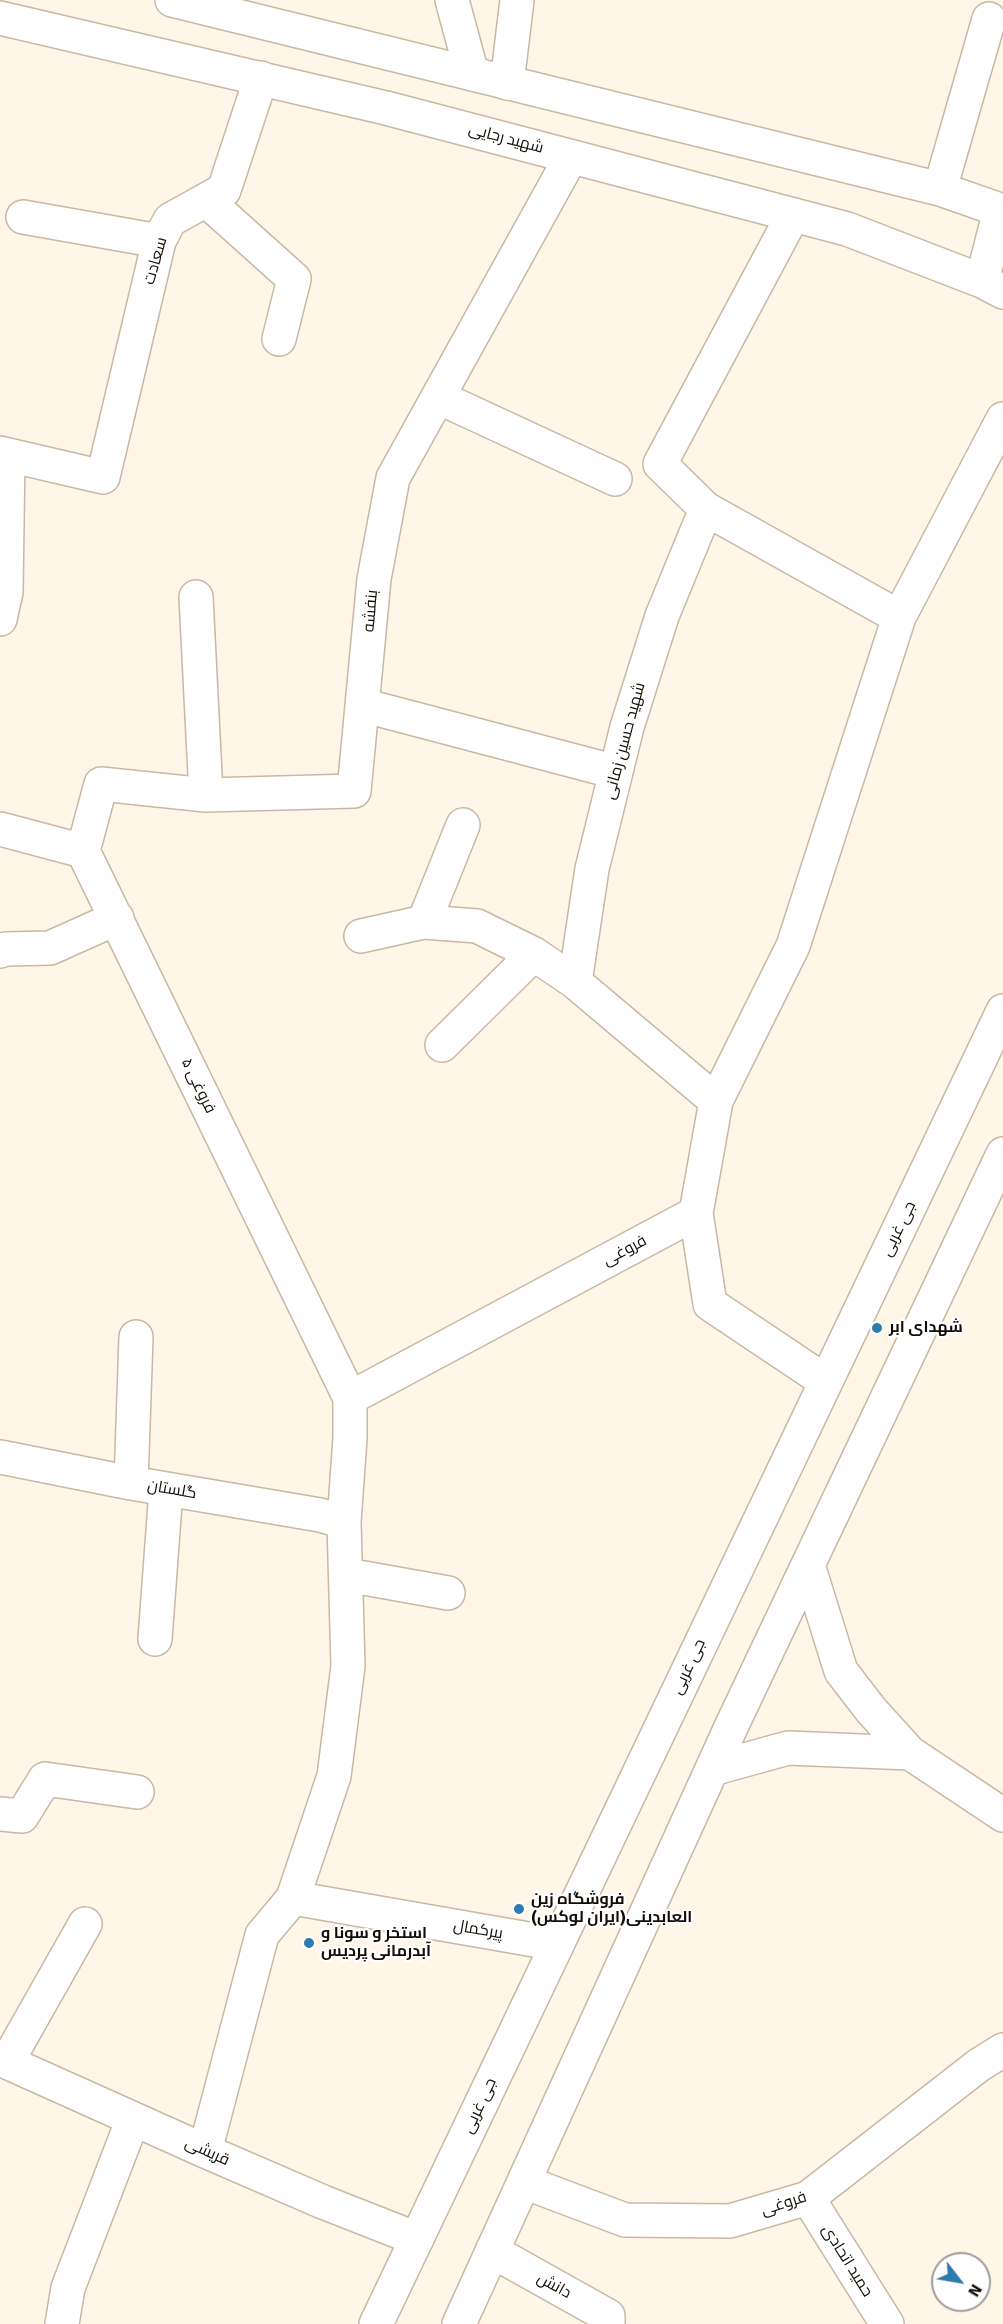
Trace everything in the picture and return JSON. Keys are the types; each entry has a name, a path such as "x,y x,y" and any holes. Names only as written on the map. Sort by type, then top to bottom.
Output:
{"street":[{"path":"172,0 940,189 1001,211 992,286"},
{"path":"452,0 472,74"},
{"path":"507,82 517,0"},
{"name":"شهید رجایی","path":"0,18 386,108 793,215 847,230 992,286"},
{"path":"940,189 989,19"},
{"name":"سعادت","path":"4,454 103,477 159,241 170,220 224,190 261,78"},
{"name":"بنفشه","path":"83,851 102,784 206,795 354,791 374,579 393,478 571,156"},
{"path":"206,200 294,279 279,339"},
{"path":"793,215 660,464 706,509 899,617"},
{"path":"23,217 159,241"},
{"path":"438,396 615,479"},
{"path":"825,1381 710,1304 696,1212 716,1101 794,946 899,617 1003,420"},
{"path":"0,618 6,592 4,454"},
{"name":"شهید حسین زمانی","path":"575,982 592,869 627,727 662,616 706,509"},
{"path":"196,597 206,795"},
{"path":"362,705 616,772"},
{"path":"424,922 463,825"},
{"path":"0,829 83,851"},
{"name":"فروغی ۵","path":"83,851 350,1398"},
{"path":"0,951 50,948 117,918"},
{"path":"362,936 424,922 477,926 534,954 575,982 716,1101"},
{"path":"442,1045 534,954"},
{"name":"جی غربی","path":"376,2324 1003,1011"},
{"path":"459,2324 712,1769 1003,1154"},
{"name":"فروغی","path":"350,1398 696,1212"},
{"path":"131,1483 136,1337"},
{"path":"205,2151 262,1935 293,1898 334,1776 348,1666 345,1522 350,1398"},
{"name":"گلستان","path":"0,1457 166,1490 320,1515 345,1522"},
{"path":"155,1639 166,1490"},
{"path":"808,1565 841,1671 871,1710 910,1753 1003,1815"},
{"path":"347,1575 448,1593"},
{"path":"712,1769 788,1748 910,1753"},
{"path":"0,1814 22,1816 45,1779 137,1792"},
{"name":"پیرکمال","path":"293,1898 557,1944"},
{"path":"4,2060 86,1924"},
{"name":"فروغی","path":"524,2182 626,2220 730,2221 808,2198 1003,2050"},
{"name":"قریشی","path":"4,2060 205,2151 323,2202 417,2239"},
{"path":"62,2324 69,2288 133,2119"},
{"name":"حمید اتحادی","path":"808,2198 887,2324"},
{"name":"دانش","path":"492,2252 608,2316 608,2324"}],"place":[{"name":"شهدای ابر","path":"877,1328"},
{"name":"فروشگاه زین العابدینی(ایران لوکس)","path":"519,1909"},
{"name":"استخر و سونا و آبدرمانی پردیس","path":"309,1943"}]}
